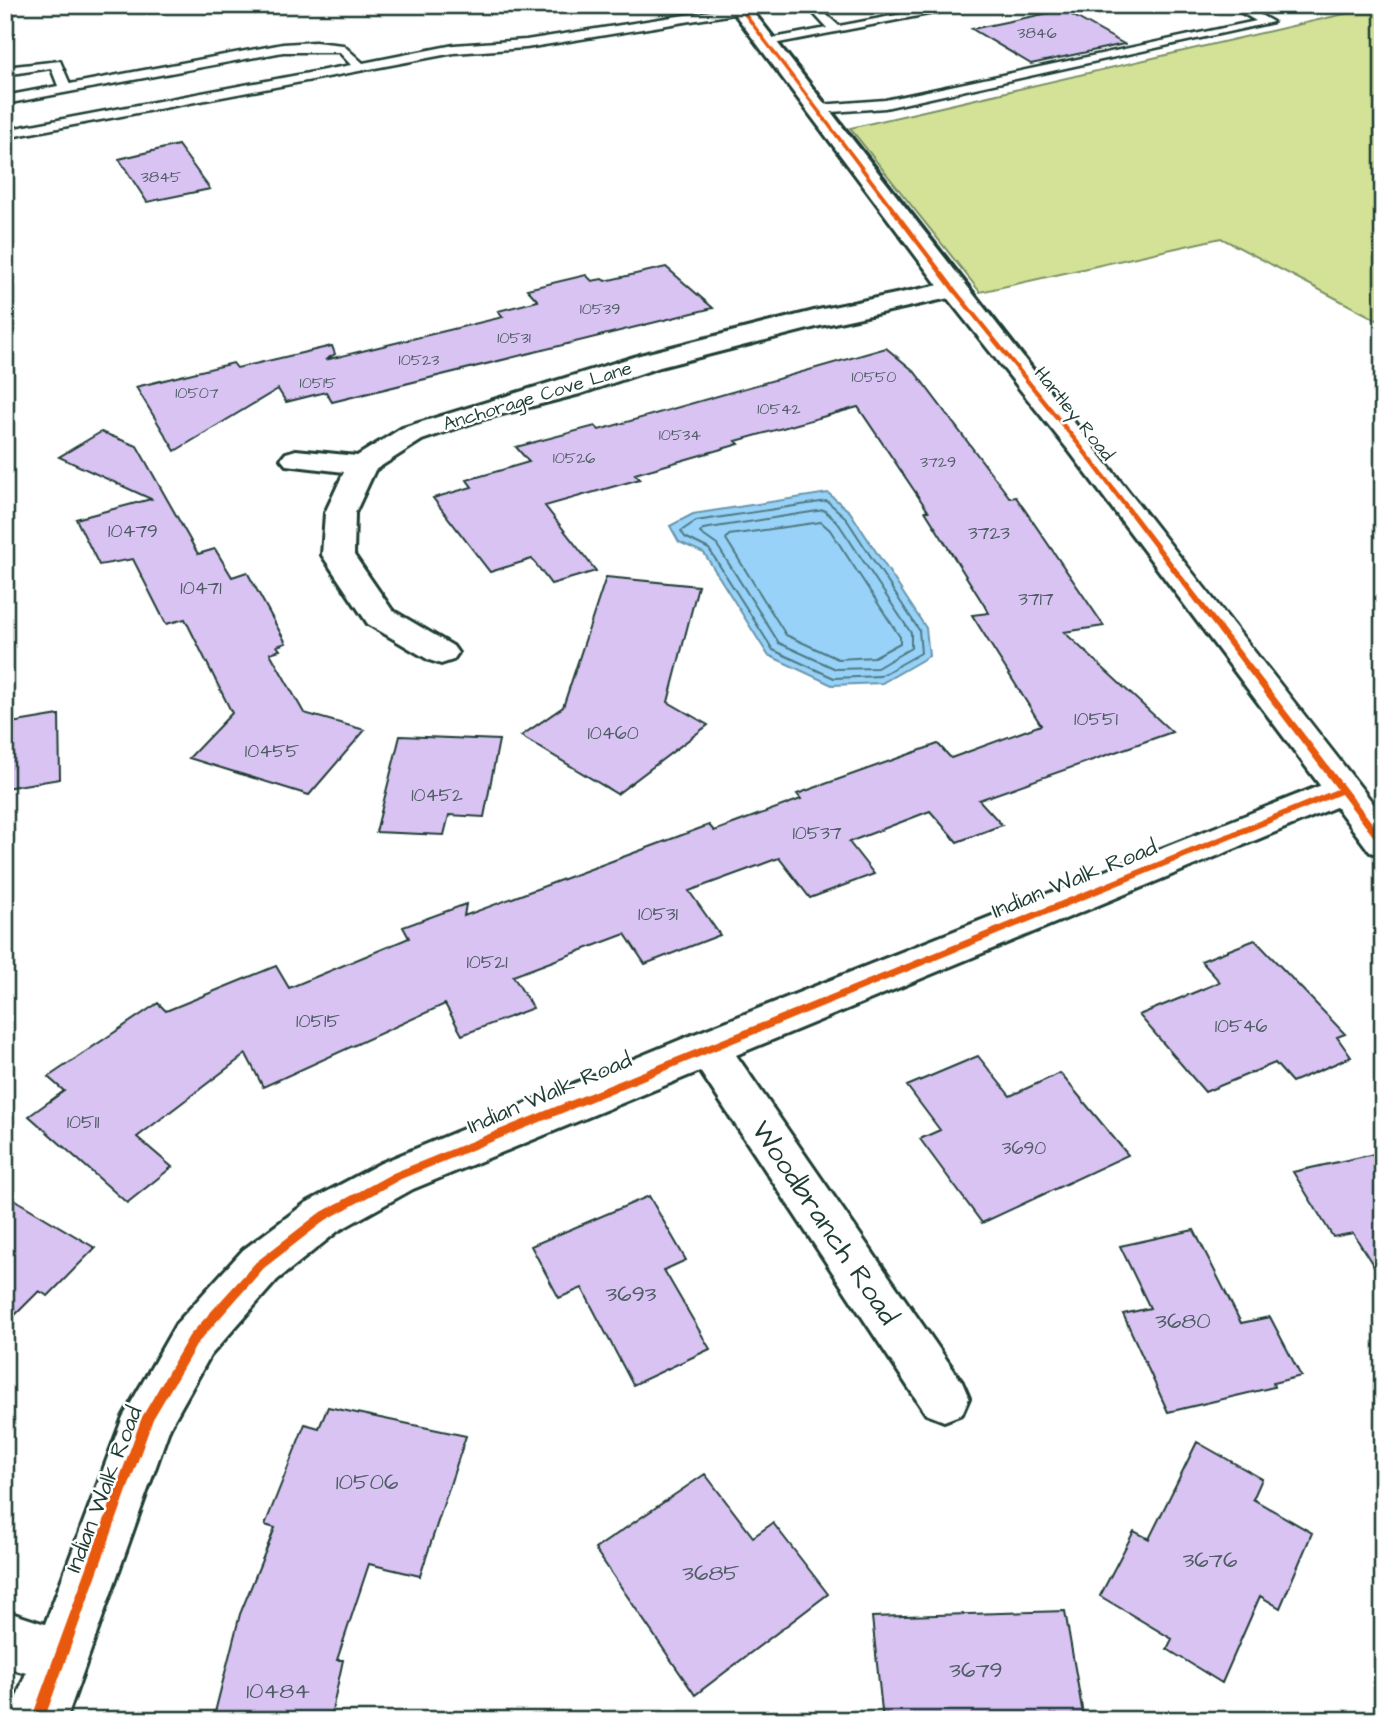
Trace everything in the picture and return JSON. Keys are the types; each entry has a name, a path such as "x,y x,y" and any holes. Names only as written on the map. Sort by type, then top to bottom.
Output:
{"street":[{"name":"Hartley Road","path":"740,7 954,290 1080,446 1383,843"},
{"name":"Anchorage Cove Lane","path":"362,465 412,434 473,413 570,388 650,361 779,328 954,290"},
{"path":"296,459 362,465 340,513 338,555 380,617 441,653"},
{"name":"Indian Walk Road","path":"37,1720 149,1417 193,1340 260,1265 322,1217 397,1176 707,1047 1342,790"},
{"name":"Woodbranch Road","path":"707,1047 944,1398"},
{"path":"5,1639 59,1656"}],"lane":[{"path":"767,43 969,5"},
{"path":"819,109 886,104 1267,22 1234,5"},
{"path":"659,6 679,15"},
{"path":"812,6 836,30"},
{"path":"5,134 454,49 484,49 650,25 679,15 740,7"},
{"path":"5,100 283,48 314,46 343,50 360,66"},
{"path":"5,71 56,64 65,89"}],"green space":[{"path":"1383,5 1383,323 1221,238 980,292 850,128"}],"water":[{"path":"828,493 850,512 926,628 929,656 882,683 832,685 768,655 704,553 679,542 670,526 693,514"}],"building":[{"path":"1063,10 1124,44 1031,64 972,29"},
{"path":"178,145 210,189 147,202 119,159"},
{"path":"666,267 713,308 332,402 326,392 286,402 278,389 175,451 136,387 233,363 237,368 332,346 335,354 325,360 503,317 498,311 538,301 527,289 586,275 592,281 605,281"},
{"path":"886,348 914,371 1010,498 1016,497 1104,626 1064,632 1172,732 979,800 1002,825 957,842 930,811 849,842 874,874 810,898 779,858 689,891 720,935 645,964 625,934 513,976 533,1008 462,1035 445,1004 263,1087 246,1054 137,1137 172,1167 127,1203 29,1116 64,1091 48,1077 158,1003 166,1011 276,966 289,988 409,938 403,927 466,904 464,916 709,825 714,831 801,799 797,794 938,744 951,758 1041,725 972,615 989,613 925,511 928,511 858,407 736,441 739,444 635,474 640,479 545,506 596,571 551,584 532,559 490,572 433,498 472,487 467,480 529,462 516,447 595,426 599,430"},
{"path":"101,432 137,446 198,554 215,549 232,577 247,572 286,643 277,646 280,650 270,653 304,713 365,730 309,795 189,758 232,713 185,619 166,624 133,559 99,565 76,519 151,499 59,457"},
{"path":"606,577 698,586 668,702 708,725 617,794 521,736 563,707"},
{"path":"59,715 60,779 5,788 5,724"},
{"path":"400,736 499,740 484,817 449,815 444,835 376,832"},
{"path":"1255,940 1345,1034 1337,1037 1351,1057 1292,1082 1275,1063 1205,1092 1139,1015 1220,982 1201,961"},
{"path":"978,1056 1010,1096 1060,1073 1128,1155 982,1223 920,1139 940,1130 907,1086"},
{"path":"1383,1152 1383,1281 1353,1233 1333,1237 1293,1172"},
{"path":"5,1194 95,1248 48,1296 39,1291 5,1325"},
{"path":"649,1196 686,1260 664,1270 710,1349 633,1385 582,1288 559,1298 531,1246"},
{"path":"1194,1230 1241,1323 1270,1317 1301,1376 1273,1383 1274,1387 1168,1412 1123,1314 1150,1308 1120,1246"},
{"path":"328,1407 466,1436 420,1576 369,1564 337,1660 343,1660 330,1720 213,1720 240,1614 275,1528 265,1525 305,1424 319,1428"},
{"path":"1197,1442 1262,1479 1253,1499 1312,1533 1280,1608 1260,1596 1222,1683 1167,1649 1172,1639 1100,1596 1134,1531 1149,1539"},
{"path":"705,1474 753,1537 773,1523 828,1594 695,1695 595,1549"},
{"path":"1065,1611 1084,1720 883,1720 872,1617"}],"cycle path":[{"path":"738,5 954,290 1080,446 1383,843"},
{"path":"37,1720 148,1417 193,1340 260,1265 322,1217 397,1176 1342,790"}]}
